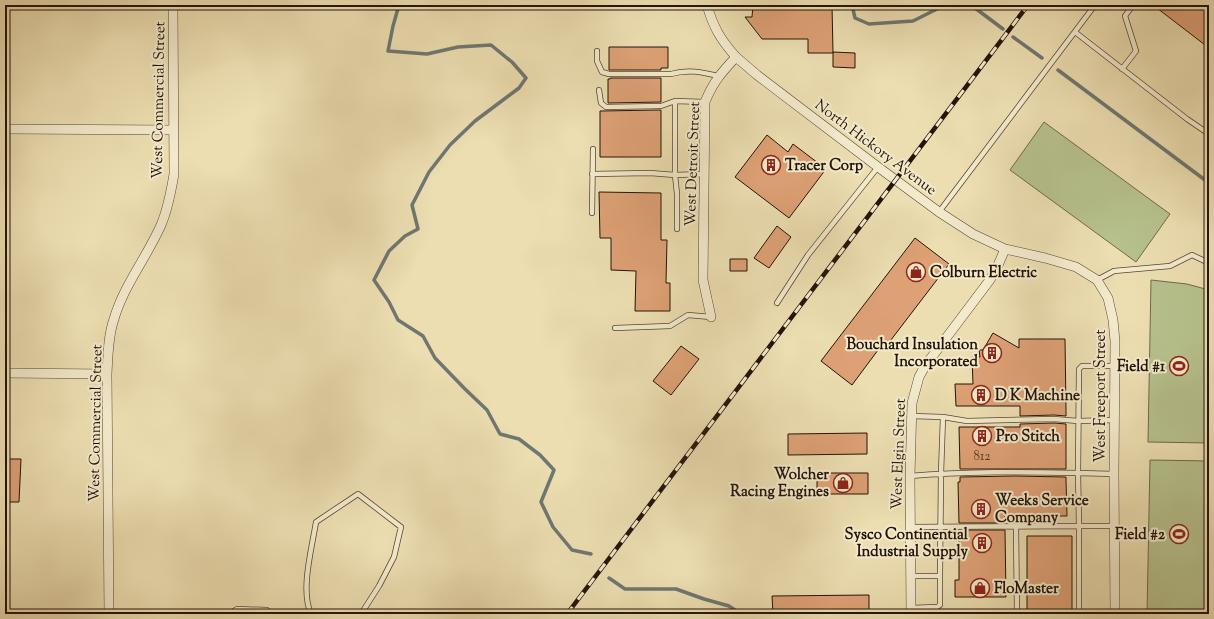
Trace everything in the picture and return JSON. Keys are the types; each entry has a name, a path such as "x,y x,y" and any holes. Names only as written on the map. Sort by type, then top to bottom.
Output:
{"street":[{"name":"West Commercial Street","path":"109,614 108,345 113,320 124,293 161,225 169,200 174,174 173,5"},
{"path":"707,5 710,17 720,37 736,57"},
{"name":"West Detroit Street","path":"711,317 703,280 705,102 710,88 718,76 736,57"},
{"name":"North Hickory Avenue","path":"736,57 757,75 939,212 973,234 1005,250"},
{"path":"5,129 173,130"},
{"name":"West Freeport Street","path":"1005,250 1045,258 1076,268 1097,280 1108,298 1113,320 1115,341 1115,614"},
{"name":"West Elgin Street","path":"911,611 911,416 912,404 919,377 925,366 989,281 1005,250"},
{"path":"5,373 107,374"}],"lane":[{"path":"939,212 1095,5"},
{"path":"1122,69 1136,51 1124,16 1133,5"},
{"path":"1075,32 1187,119 1209,134"},
{"path":"597,51 597,61 602,72 609,74 671,74 680,71 700,72 718,76"},
{"path":"600,90 601,102 606,107 661,106 675,101 705,102"},
{"path":"675,101 677,229"},
{"path":"592,213 593,149"},
{"path":"777,303 808,255 878,167"},
{"path":"592,174 704,174"},
{"path":"1097,280 1114,271 1170,266 1192,255 1209,263"},
{"path":"615,328 670,326 688,315 711,317"},
{"path":"1080,614 1078,473 1079,369 1082,366 1115,366"},
{"path":"911,416 943,417 967,421 1054,419 1078,421 1115,420"},
{"path":"911,611 937,607 940,605 940,527 943,417"},
{"path":"910,476 941,473 1014,472 1114,474"},
{"path":"311,614 308,608 307,580 316,522 358,494 401,526 394,557 379,586 360,614"},
{"path":"1016,526 1017,614"},
{"path":"911,527 1115,526"},
{"path":"911,576 940,576"},
{"path":"229,614 237,609 267,610 272,614"}],"green space":[{"path":"1044,122 1170,214 1136,262 1010,170"},
{"name":"Field #1","path":"1151,280 1187,284 1209,290 1209,443 1148,442"},
{"name":"Field #2","path":"1150,460 1209,461 1209,614 1147,614"}],"building":[{"path":"753,5 832,5 833,53 808,53 808,39 762,39 745,17 752,17"},
{"path":"1153,5 1209,5 1209,48"},
{"path":"609,47 668,47 668,68 661,68 661,70 609,70"},
{"path":"833,52 855,53 855,68 833,67"},
{"path":"661,78 661,102 608,103 608,79"},
{"path":"661,110 661,157 600,157 600,111"},
{"name":"Tracer Corp","path":"767,135 788,152 793,144 826,169 789,218 735,177"},
{"path":"599,192 661,193 661,240 667,240 666,283 670,283 670,311 635,311 636,271 611,270 611,238 600,238"},
{"path":"777,226 791,237 769,268 754,258"},
{"path":"915,238 949,264 884,349 881,346 852,385 821,361"},
{"path":"730,259 747,259 747,271 730,271"},
{"path":"993,333 1019,348 1019,339 1065,339 1066,416 1020,416 1020,406 956,406 955,384 973,384 972,357 980,357 979,350 983,350"},
{"path":"681,346 699,359 671,395 653,381"},
{"path":"1020,424 1066,424 1066,469 960,469 959,427 1020,427"},
{"path":"867,433 867,454 788,455 788,434"},
{"path":"8,459 21,459 19,502 5,502 5,472 8,472"},
{"name":"Wolcher Racing Engines","path":"817,473 868,473 868,494 817,494"},
{"path":"960,477 1066,477 1067,516 1005,516 1005,523 959,523 958,482 960,482"},
{"path":"959,530 1005,530 1006,597 955,597 955,580 959,580"},
{"path":"1027,536 1072,536 1072,614 1027,614"},
{"path":"869,595 869,613 773,614 772,596"}],"waterway":[{"path":"399,5 388,51 427,54 458,47 491,45 512,62 526,78 519,88 475,121 450,145 429,172 412,205 418,229 405,236 389,251 374,280 389,302 398,320 423,336 435,358 487,410 500,434 519,439 540,455 554,470 541,502 553,527 572,550 591,554"},
{"path":"852,5 855,18 869,24 913,21 944,5"},
{"path":"971,5 1003,29"},
{"path":"1013,37 1042,58"},
{"path":"1058,70 1209,183"},
{"path":"609,578 625,589 676,589 729,606 741,614"}],"railway":[{"path":"567,614 1028,5"}],"place":[{"name":"Tracer Corp","path":"771,165"},
{"name":"Colburn Electric","path":"916,272"},
{"name":"Bouchard Insulation Incorporated","path":"992,353"},
{"name":"Field #1","path":"1179,366"},
{"name":"D K Machine","path":"981,395"},
{"name":"Pro Stitch","path":"982,436"},
{"name":"Wolcher Racing Engines","path":"843,483"},
{"name":"Weeks Service Company","path":"981,509"},
{"name":"Field #2","path":"1179,534"},
{"name":"Sysco Continential Industrial Supply","path":"982,543"},
{"name":"FloMaster","path":"980,588"}]}
